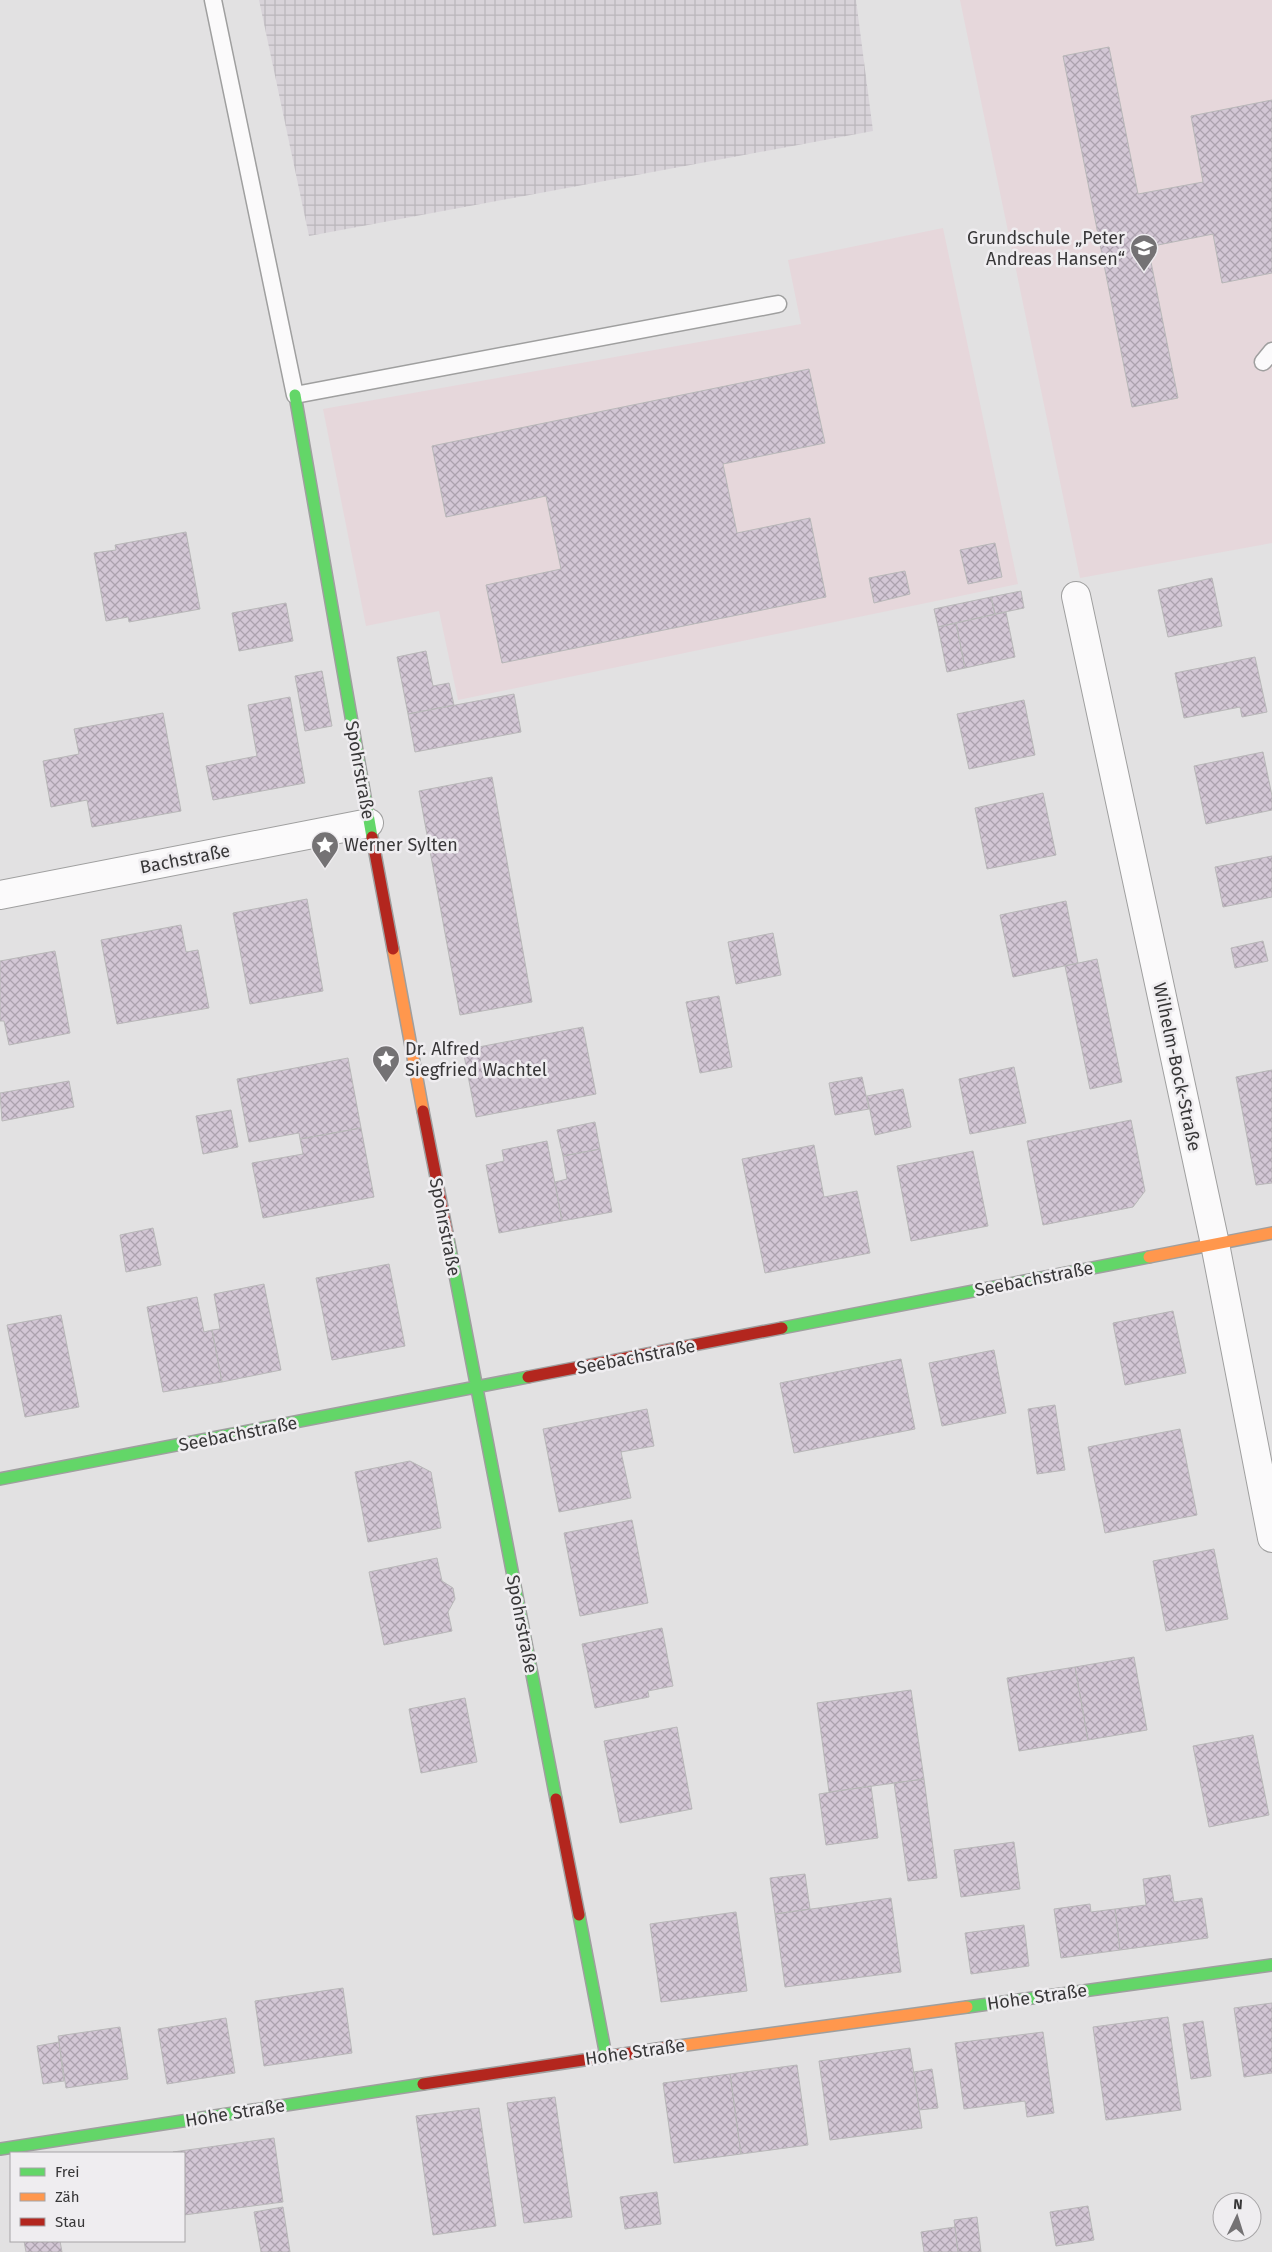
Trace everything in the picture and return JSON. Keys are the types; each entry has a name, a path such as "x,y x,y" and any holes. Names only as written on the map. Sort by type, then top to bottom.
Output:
{"street":[{"name":"Spohrstraße","path":"295,395 370,823 476,1388 606,2056"},
{"name":"Wilhelm-Bock-Straße","path":"1076,596 1215,1244 1272,1538"},
{"name":"Bachstraße","path":"0,895 370,823"},
{"name":"Seebachstraße","path":"0,1479 1272,1233"},
{"name":"Hohe Straße","path":"0,2149 606,2056 1272,1965"}],"lane":[{"path":"213,0 295,395 778,304"}],"shaded area":[{"path":"259,0 856,0 873,131 309,236"},
{"name":"Grundschule „Peter Andreas Hansen“","path":"960,0 1272,0 1272,543 1080,578"},
{"path":"943,228 1018,584 458,700 439,611 366,626 323,409 801,324 788,260"}],"building":[{"path":"1109,47 1138,194 1203,182 1191,116 1272,100 1272,273 1222,283 1213,234 1148,247 1178,398 1132,407 1063,56"},
{"path":"809,369 825,443 723,464 737,533 810,518 826,597 502,663 486,585 561,569 546,496 446,517 432,446"},
{"path":"186,532 200,609 129,622 128,617 106,621 94,553 116,550 115,545"},
{"path":"995,543 1002,577 968,584 960,550"},
{"path":"905,571 910,594 874,603 869,578"},
{"path":"1212,578 1222,626 1168,637 1158,590"},
{"path":"1021,591 1024,608 995,614 991,597"},
{"path":"991,597 995,614 938,627 934,609"},
{"path":"286,603 293,641 239,651 232,613"},
{"path":"1006,612 1015,657 965,668 956,623"},
{"path":"956,623 965,668 947,672 938,627"},
{"path":"426,651 433,686 449,683 454,705 408,714 397,657"},
{"path":"1255,657 1267,712 1242,717 1240,707 1184,718 1175,673"},
{"path":"322,671 332,726 305,731 295,676"},
{"path":"514,694 521,732 415,752 408,714"},
{"path":"290,697 305,783 213,800 206,766 257,756 248,705"},
{"path":"1024,700 1035,755 969,769 957,714"},
{"path":"163,713 181,811 92,827 87,800 51,807 43,761 79,754 74,729"},
{"path":"1263,752 1272,796 1272,810 1206,824 1194,766"},
{"path":"492,777 532,1002 460,1015 419,791"},
{"path":"1043,793 1056,855 987,869 975,808"},
{"path":"1272,856 1272,897 1223,907 1215,867"},
{"path":"307,899 323,991 250,1004 233,913"},
{"path":"1066,901 1078,963 1013,977 1000,915"},
{"path":"181,925 186,952 198,950 209,1008 117,1024 101,940"},
{"path":"773,933 781,975 736,984 728,942"},
{"path":"1263,941 1268,961 1235,968 1231,948"},
{"path":"55,951 70,1033 9,1045 4,1021 0,1021 0,961"},
{"path":"1097,959 1122,1082 1090,1089 1065,966"},
{"path":"719,996 732,1067 700,1073 686,1002"},
{"path":"583,1027 596,1094 476,1117 463,1050"},
{"path":"348,1058 361,1128 300,1139 299,1133 249,1142 237,1079"},
{"path":"1014,1067 1026,1123 970,1134 959,1079"},
{"path":"1272,1070 1272,1183 1256,1185 1236,1077"},
{"path":"862,1077 869,1109 835,1115 829,1083"},
{"path":"69,1081 74,1107 2,1121 0,1093"},
{"path":"903,1089 911,1127 875,1135 867,1096"},
{"path":"231,1110 238,1147 203,1154 196,1116"},
{"path":"1131,1120 1145,1191 1133,1207 1043,1225 1027,1141"},
{"path":"595,1122 600,1149 563,1156 557,1130"},
{"path":"361,1128 374,1197 263,1218 252,1163 303,1154 300,1139"},
{"path":"547,1141 562,1221 499,1233 486,1165 504,1161 502,1150"},
{"path":"814,1145 824,1197 857,1191 870,1253 765,1273 742,1159"},
{"path":"600,1149 612,1212 562,1221 555,1182 567,1179 563,1156"},
{"path":"973,1151 988,1226 911,1241 897,1166"},
{"path":"153,1228 161,1265 126,1272 120,1235"},
{"path":"389,1264 405,1346 332,1360 316,1278"},
{"path":"264,1284 281,1370 222,1382 212,1330 220,1329 214,1294"},
{"path":"197,1297 204,1332 212,1330 222,1382 163,1392 147,1307"},
{"path":"1173,1311 1186,1373 1125,1385 1113,1323"},
{"path":"61,1315 79,1407 25,1417 7,1325"},
{"path":"994,1350 1006,1413 942,1426 929,1363"},
{"path":"901,1359 915,1429 794,1453 780,1383"},
{"path":"1055,1405 1065,1470 1037,1474 1028,1409"},
{"path":"647,1409 654,1446 621,1452 631,1498 559,1512 543,1429"},
{"path":"1180,1429 1197,1515 1105,1533 1088,1447"},
{"path":"410,1461 431,1472 441,1528 368,1542 355,1472"},
{"path":"632,1520 648,1603 580,1616 564,1533"},
{"path":"1214,1549 1228,1619 1166,1631 1153,1561"},
{"path":"437,1558 442,1581 453,1588 455,1599 448,1612 452,1631 384,1645 369,1572"},
{"path":"662,1628 673,1686 648,1691 649,1697 595,1708 582,1644"},
{"path":"1134,1657 1147,1730 1088,1740 1075,1667"},
{"path":"1075,1667 1088,1740 1019,1751 1007,1678"},
{"path":"911,1690 924,1779 829,1792 817,1703"},
{"path":"465,1698 477,1762 421,1773 409,1709"},
{"path":"677,1727 692,1809 620,1823 604,1741"},
{"path":"1253,1735 1269,1815 1209,1827 1193,1746"},
{"path":"924,1779 937,1878 908,1881 894,1783"},
{"path":"871,1786 878,1838 826,1845 819,1794"},
{"path":"1014,1842 1020,1889 961,1897 954,1850"},
{"path":"805,1874 810,1909 775,1914 770,1878"},
{"path":"1170,1875 1174,1902 1202,1898 1208,1938 1120,1950 1115,1909 1146,1905 1143,1879"},
{"path":"891,1898 901,1972 785,1987 775,1914"},
{"path":"1090,1904 1091,1912 1115,1909 1120,1950 1061,1958 1054,1909"},
{"path":"736,1912 747,1991 661,2002 650,1924"},
{"path":"1024,1925 1029,1966 971,1974 965,1933"},
{"path":"343,1988 352,2053 264,2066 255,2001"},
{"path":"1272,2003 1272,2073 1244,2077 1234,2008"},
{"path":"1168,2017 1181,2110 1106,2120 1093,2027"},
{"path":"226,2018 235,2073 167,2084 158,2029"},
{"path":"1203,2021 1211,2076 1191,2079 1183,2024"},
{"path":"120,2027 128,2079 66,2088 58,2036"},
{"path":"1043,2032 1054,2113 1027,2117 1025,2101 964,2109 955,2043"},
{"path":"59,2042 64,2081 43,2084 37,2046"},
{"path":"910,2048 922,2128 830,2140 819,2061"},
{"path":"797,2065 808,2145 741,2154 730,2074"},
{"path":"932,2069 938,2108 919,2110 914,2072"},
{"path":"730,2074 741,2154 674,2163 663,2083"},
{"path":"555,2097 572,2217 524,2223 507,2103"},
{"path":"479,2108 496,2226 433,2235 416,2116"},
{"path":"274,2138 283,2202 185,2215 185,2152 173,2152"},
{"path":"657,2192 661,2224 625,2229 620,2197"},
{"path":"1088,2206 1094,2240 1056,2246 1050,2212"},
{"path":"283,2207 290,2252 261,2252 254,2212"},
{"path":"977,2217 981,2252 958,2252 954,2220"},
{"path":"955,2227 958,2252 924,2252 921,2232"},
{"path":"24,2242 60,2242 62,2252 26,2252"}],"traffic: fast":[{"path":"295,395 372,837"},
{"path":"447,1233 556,1799"},
{"path":"782,1328 1149,1257"},
{"path":"0,1479 528,1377"},
{"path":"579,1915 606,2056"},
{"path":"967,2007 1272,1965"},
{"path":"0,2149 423,2084"}],"traffic: slow":[{"path":"393,949 423,1111"},
{"path":"1149,1257 1272,1233"},
{"path":"664,2048 967,2007"}],"traffic: jam":[{"path":"372,837 393,949"},
{"path":"423,1111 447,1233"},
{"path":"528,1377 782,1328"},
{"path":"556,1799 579,1915"},
{"path":"423,2084 664,2048"}],"place":[{"name":"Grundschule „Peter Andreas Hansen“","path":"1144,272"},
{"name":"Werner Sylten","path":"325,869"},
{"name":"Dr. Alfred Siegfried Wachtel","path":"386,1083"}]}
